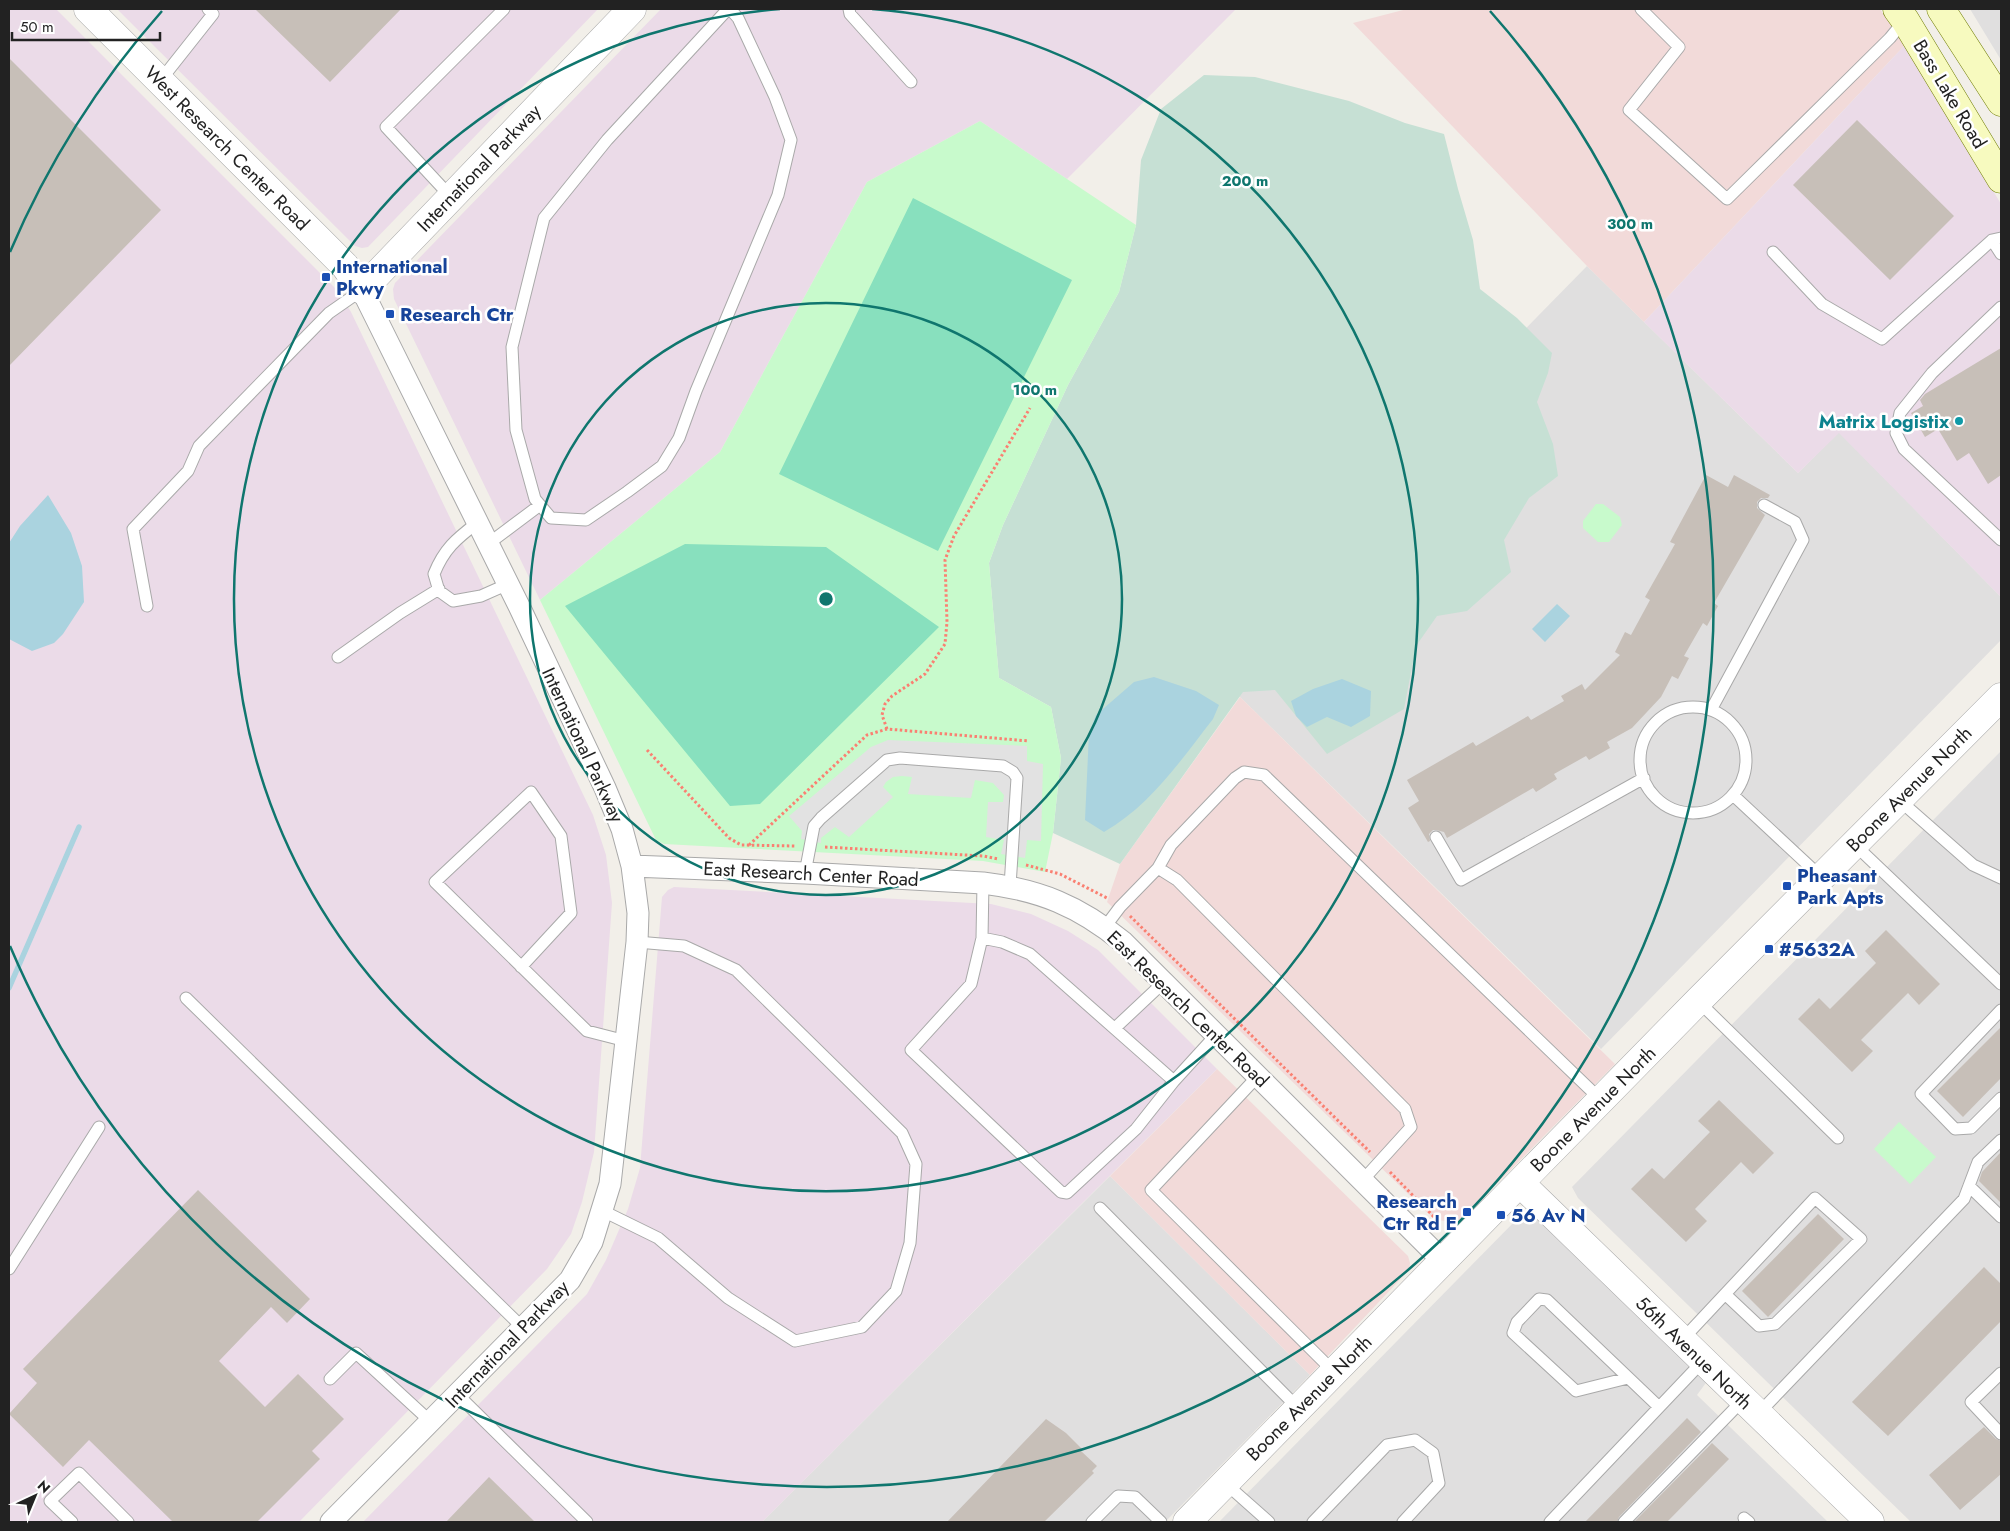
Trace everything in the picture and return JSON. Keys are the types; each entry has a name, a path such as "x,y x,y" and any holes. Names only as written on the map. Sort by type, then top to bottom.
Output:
{"main road":[{"name":"Bass Lake Road","path":"1941,9 2001,102"},
{"name":"Bass Lake Road","path":"1905,12 2001,179"}],"street":[{"name":"West Research Center Road","path":"88,9 345,266 362,290"},
{"name":"International Parkway","path":"331,1522 570,1280 592,1242 610,1184 637,942 638,913 632,866 622,829 605,788 508,584 362,290 632,9"},
{"name":"Boone Avenue North","path":"1187,1522 1698,1001 2001,697"},
{"name":"East Research Center Road","path":"632,866 983,883 1010,886 1048,896 1105,927 1123,942 1443,1261"},
{"name":"56th Avenue North","path":"1520,1183 1870,1522"}],"lane":[{"path":"160,81 213,14 208,9"},
{"path":"451,197 386,127 504,9"},
{"path":"729,9 738,18 775,97 792,140 778,195 696,391 679,438 662,466 586,520 551,518 535,499 516,430 512,347 544,218 606,140 729,9"},
{"path":"849,9 850,14 910,82"},
{"path":"1641,9 1679,47 1629,110 1727,199 1890,38 1905,12"},
{"path":"1772,252 1822,304 1882,339 1997,239 2001,254"},
{"path":"148,606 133,530 188,471 199,446 329,313 362,290"},
{"path":"2001,307 1932,373 1900,414 1896,433 1904,449 2001,540"},
{"path":"488,544 540,505"},
{"path":"1711,710 1803,540 1795,522 1764,505"},
{"path":"477,523 454,542 441,557 434,574 439,589 453,602 481,596 508,584"},
{"path":"338,657 400,613 439,589"},
{"path":"1690,707 1711,710 1724,717 1736,729 1744,745 1746,762 1742,780 1733,795 1720,806 1704,812 1686,812 1670,808 1655,797 1640,767 1641,750 1647,733 1658,720 1673,710 1690,707"},
{"path":"805,873 814,826 887,760 900,758 1003,766 1013,772 1017,778 1010,886"},
{"path":"1105,927 1120,908 1158,868 1171,846 1235,778 1244,772 1264,775 1601,1100"},
{"path":"1436,837 1461,880 1644,778"},
{"path":"521,967 571,913 561,836 531,792 435,882 521,967 587,1031 626,1041"},
{"path":"1733,795 1821,877"},
{"path":"1898,799 1973,866 2001,878"},
{"path":"1854,844 2001,984"},
{"path":"1158,868 1177,880 1405,1109 1411,1127 1362,1181"},
{"path":"983,883 982,938 971,984 911,1050 1061,1192 1067,1193 1136,1129 1174,1081 1216,1035"},
{"path":"982,938 1002,942 1030,954 1174,1081"},
{"path":"603,1211 658,1238 728,1298 795,1341 862,1327 896,1291 910,1243 916,1164 902,1133 736,970 684,946 637,942"},
{"path":"1116,1028 1164,982"},
{"path":"186,998 523,1328"},
{"path":"1698,1001 1838,1138"},
{"path":"2001,1010 1921,1094 1955,1129 1971,1128 2001,1098"},
{"path":"1257,1077 1151,1190 1324,1362 1333,1374"},
{"path":"9,1269 99,1128"},
{"path":"1624,1522 1750,1407 1964,1199 1978,1162 2001,1140"},
{"path":"1969,1186 2001,1217"},
{"path":"1682,1340 1725,1294 1816,1198 1861,1239 1775,1324 1759,1326 1725,1294"},
{"path":"1100,1208 1298,1408"},
{"path":"1628,1378 1576,1390 1513,1333 1517,1322 1540,1299 1547,1300 1628,1378 1658,1407"},
{"path":"330,1379 356,1353 431,1422"},
{"path":"1550,1522 1703,1361"},
{"path":"2001,1373 1971,1402 2001,1434"},
{"path":"458,1395 587,1522"},
{"path":"1312,1522 1387,1446 1416,1440 1433,1453 1439,1482 1403,1522"},
{"path":"72,1522 50,1501 79,1473 128,1522"},
{"path":"1225,1483 1269,1522"},
{"path":"1092,1522 1118,1496 1135,1497 1161,1522"}],"path":[{"path":"887,729 882,715 885,704 892,696 925,674 945,644 947,622 945,560 954,536 1030,408"},
{"path":"647,750 729,838 741,845 810,846 983,856 1060,874 1101,894 1134,920 1439,1222"}],"shaded area":[{"path":"9,9 56,9 338,291 351,312 593,815 606,855 612,903 594,1152 582,1202 571,1234 547,1269 299,1522 9,1522"},
{"path":"117,9 598,9 368,247 362,248 355,246"},
{"path":"661,9 1236,9 1067,179 980,121 867,182 720,452 540,600 394,299 393,289 395,283"},
{"path":"1407,9 1880,9 1905,45 1644,322 1587,266 1353,23"},
{"path":"1970,9 2001,9 2001,60"},
{"path":"1905,45 2001,204 2001,597 1839,433 1798,473 1644,322"},
{"path":"1587,266 1798,473 1839,432 2001,597 2001,640 1601,1049 1201,659"},
{"path":"1240,697 1615,1064 1459,1222 1435,1220 1107,902 1120,864"},
{"path":"888,740 1027,746 1027,761 1043,764 1041,841 1027,840 1025,858 1001,854 1004,840 986,837 988,802 1003,802 1004,795 993,783 975,780 971,798 908,794 912,777 902,776 893,777 886,782 883,787 893,797 849,837 835,827 821,838 821,843 801,839 802,831 789,816 871,747"},
{"path":"2001,751 2001,1522 1911,1522 1578,1198 1572,1187"},
{"path":"674,887 991,904 1031,914 1068,931 1098,950 1217,1069 762,1522 363,1522 587,1294 606,1260 628,1209 640,1168 662,897 668,890"},
{"path":"1217,1069 1408,1256 1409,1270 1310,1375 1110,1176"},
{"path":"1110,1176 1310,1375 1165,1522 762,1522"},
{"path":"1531,1217 1541,1220 1708,1380 1697,1395 1828,1522 1219,1522 1517,1219"}],"green space":[{"path":"1204,75 1255,77 1349,101 1405,123 1444,134 1473,240 1480,289 1517,318 1552,353 1548,373 1537,402 1553,444 1558,476 1529,498 1504,540 1511,572 1467,611 1437,616 1416,646 1404,709 1327,754 1275,690 1243,692 1120,864 1053,833 1061,758 1051,707 999,678 989,563 1003,525 1068,385 1119,292 1136,225 1141,160 1161,109"},
{"path":"980,121 1136,225 1119,292 1068,385 1003,525 989,563 999,678 1051,707 1061,758 1053,833 1045,872 983,861 664,844 656,840 540,600 720,452 867,182"},
{"path":"913,198 1072,280 938,551 779,474"},
{"path":"1596,504 1603,504 1620,517 1622,525 1609,542 1598,542 1583,528 1583,521"},
{"path":"685,544 826,547 939,627 760,804 730,806 565,606"},
{"path":"1899,1122 1936,1157 1910,1184 1874,1149"}],"water":[{"path":"48,495 71,533 82,566 84,602 63,634 54,643 32,651 9,639 9,543 20,526"},
{"path":"1557,604 1570,616 1545,642 1532,629"},
{"path":"1154,677 1196,691 1219,705 1213,719 1164,781 1136,809 1104,832 1085,820 1089,733 1096,715 1134,682"},
{"path":"1342,679 1371,691 1370,716 1351,727 1327,717 1307,727 1296,716 1291,701 1313,689"}],"building":[{"path":"255,9 401,9 330,82"},
{"path":"9,58 161,210 9,366"},
{"path":"1857,120 1954,216 1890,280 1793,185"},
{"name":"Matrix Logistix","path":"2001,348 2001,475 1988,484 1969,453 1957,461 1938,429 1925,437 1911,413 1923,406 1920,400 1925,394"},
{"path":"1706,475 1728,487 1734,475 1770,495 1768,498 1761,498 1757,502 1757,508 1765,515 1714,603 1718,606 1707,626 1703,623 1684,656 1689,658 1678,679 1672,676 1661,697 1632,728 1607,742 1610,748 1589,760 1586,756 1554,774 1557,779 1536,792 1533,788 1447,838 1444,832 1433,830 1429,834 1430,841 1428,842 1408,808 1419,801 1407,780 1473,742 1476,746 1528,716 1531,720 1564,701 1561,696 1582,684 1585,690 1620,655 1615,652 1625,632 1631,635 1650,600 1645,597 1675,544 1670,542"},
{"path":"1886,930 1940,984 1919,1005 1908,993 1861,1040 1873,1051 1852,1072 1798,1019 1819,998 1830,1009 1876,963 1865,951"},
{"path":"2001,1027 2001,1078 1963,1117 1937,1091"},
{"path":"1719,1100 1774,1153 1753,1174 1741,1162 1695,1209 1707,1221 1686,1242 1631,1189 1652,1168 1664,1179 1710,1132 1698,1121"},
{"path":"2001,1152 2001,1203 1979,1181 1982,1172"},
{"path":"198,1190 310,1299 287,1323 271,1307 219,1361 265,1407 298,1374 344,1419 312,1451 320,1459 257,1522 173,1522 89,1440 63,1467 9,1414 37,1383 23,1369"},
{"path":"1818,1214 1844,1239 1768,1317 1742,1291"},
{"path":"1984,1267 2001,1284 2001,1321 1888,1436 1852,1402"},
{"path":"1687,1418 1701,1432 1619,1517 1617,1522 1585,1522"},
{"path":"1046,1419 1066,1433 1083,1450 1081,1451 1097,1466 1092,1471 1094,1473 1044,1522 947,1522"},
{"path":"1984,1427 1996,1439 2001,1441 2001,1474 1960,1510 1929,1475"},
{"path":"1712,1443 1729,1459 1667,1522 1634,1522"},
{"path":"489,1477 535,1522 446,1522"}],"waterway":[{"path":"9,988 79,827"}],"place":[{"name":"International Pkwy","path":"326,277"},
{"name":"Research Ctr","path":"390,314"},
{"name":"Matrix Logistix","path":"1959,421"},
{"name":"Pheasant Park Apts","path":"1787,886"},
{"name":"#5632A","path":"1769,949"},
{"name":"Research Ctr Rd E","path":"1467,1212"},
{"name":"56 Av N","path":"1501,1215"}]}
